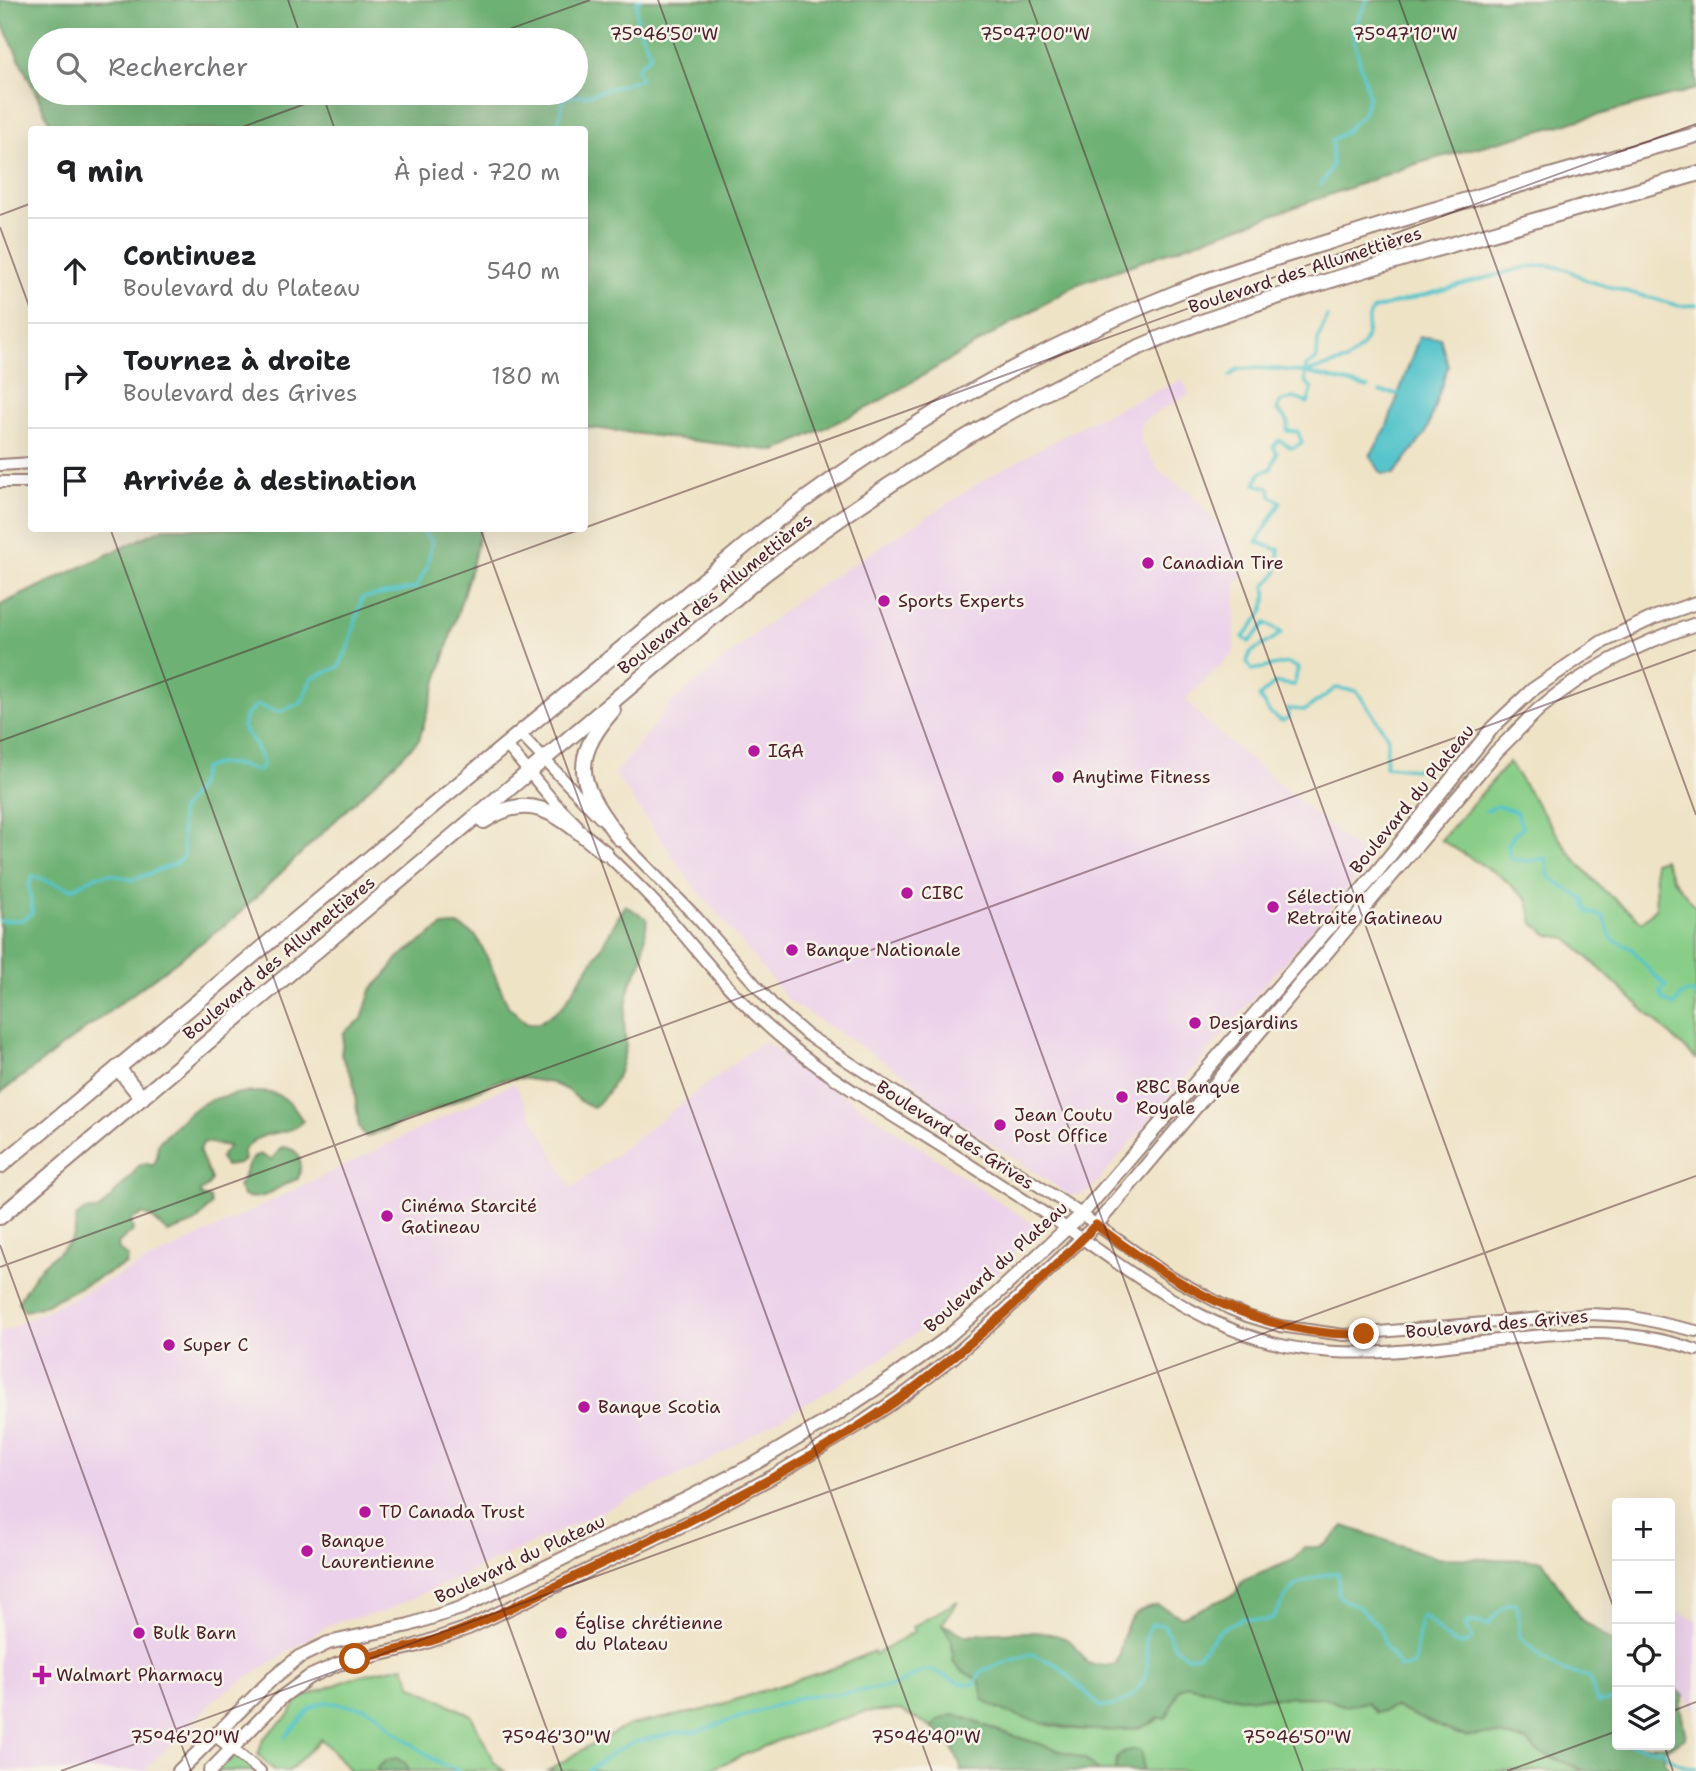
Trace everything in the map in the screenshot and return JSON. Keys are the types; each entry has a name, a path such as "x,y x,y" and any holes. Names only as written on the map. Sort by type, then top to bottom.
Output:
{"highway":[{"name":"Boulevard des Allumettières","path":"0,1165 507,746 644,629 800,503 905,431 1052,350 1174,293 1236,270 1420,213 1696,135"},
{"name":"Boulevard des Allumettières","path":"0,1217 763,575 826,528 951,445 995,419 1139,347 1255,303 1696,174"},
{"path":"619,838 592,801 586,788 586,756 596,731 639,680"},
{"path":"422,864 497,812 522,805 553,814 606,853"},
{"path":"118,1068 142,1098"}],"main road":[{"name":"Boulevard du Plateau","path":"179,1771 285,1666 313,1649 345,1638 426,1620 480,1600 727,1478 830,1419 944,1340 1081,1215 1372,878 1493,727 1532,690 1602,642 1653,618 1696,603"},
{"name":"Boulevard du Plateau","path":"210,1771 282,1697 309,1677 355,1659 415,1646 468,1628 691,1521 814,1453 908,1392 952,1358 1096,1225 1497,751 1541,708 1607,662 1640,645 1696,624"}],"street":[{"path":"0,465 28,463"},
{"path":"0,482 28,482"},
{"name":"Boulevard des Grives","path":"520,734 543,761 698,918 793,1024 1171,1277 1230,1309 1263,1321 1344,1335 1570,1314 1637,1318 1696,1331"},
{"name":"Boulevard des Grives","path":"507,746 555,803 661,909 744,1004 783,1040 1148,1284 1206,1319 1247,1336 1301,1349 1358,1353 1448,1348 1557,1333 1609,1332 1657,1338 1696,1350"},
{"path":"1636,1335 1637,1318"},
{"path":"214,1735 260,1771"}],"shaded area":[{"path":"1183,379 1189,394 1146,419 1141,425 1141,442 1160,472 1191,493 1234,547 1243,575 1236,584 1234,653 1185,699 1207,723 1370,861 1089,1192 1071,1196 942,1111 907,1076 789,1001 687,877 615,774 673,701 797,600 992,475 1087,423"},
{"path":"763,1041 1036,1226 1000,1271 873,1365 694,1469 383,1612 332,1623 216,1698 145,1771 0,1771 0,1333 514,1083 572,1188"},
{"path":"1675,1611 1696,1620 1696,1711 1684,1695 1675,1689"}],"green space":[{"path":"0,0 1696,0 1696,89 1419,163 1078,284 871,406 776,451 588,427 588,126 52,126 41,105 588,105 588,28 28,28 28,77 0,19"},
{"path":"155,532 479,532 473,562 419,740 233,919 0,1093 0,605"},
{"path":"1509,762 1568,851 1600,887 1642,922 1656,908 1654,862 1664,859 1672,878 1696,907 1696,1059 1567,938 1549,935 1533,923 1528,900 1500,876 1441,840"},
{"path":"625,905 647,919 642,962 630,984 624,1019 626,1047 619,1073 606,1095 593,1108 552,1083 521,1078 501,1080 433,1111 366,1137 359,1127 353,1079 341,1055 344,1032 362,1019 371,990 398,958 443,926 458,925 476,936 508,1006 527,1024 539,1023 562,1007 598,953"},
{"path":"246,1092 266,1092 280,1096 291,1104 303,1121 288,1130 256,1139 243,1151 244,1160 239,1164 225,1166 220,1158 229,1146 204,1142 199,1151 211,1179 208,1186 200,1191 201,1196 210,1198 211,1205 195,1223 168,1233 151,1217 142,1214 131,1220 133,1231 118,1243 119,1250 128,1257 126,1264 40,1307 25,1311 18,1302 39,1269 71,1240 75,1218 85,1210 99,1210 138,1166 146,1163 152,1166 160,1141 197,1107 213,1099"},
{"path":"282,1147 293,1150 299,1157 298,1179 259,1197 243,1196 238,1186 251,1160 260,1154 271,1160"},
{"path":"1344,1526 1437,1558 1542,1560 1579,1617 1612,1642 1612,1750 1663,1750 1671,1771 1585,1771 1536,1751 1527,1741 1495,1734 1467,1736 1455,1733 1394,1707 1376,1713 1367,1702 1344,1706 1326,1698 1240,1698 1188,1685 1179,1689 1166,1718 1159,1718 1145,1726 1123,1730 1098,1730 1043,1723 997,1708 983,1699 980,1681 961,1670 953,1661 952,1641 942,1624 968,1637 974,1634 1010,1632 1037,1632 1061,1636 1077,1648 1087,1663 1104,1666 1116,1664 1131,1618 1145,1608 1157,1605 1182,1617 1235,1594 1242,1581 1293,1560 1304,1547 1318,1547 1335,1536"},
{"path":"958,1601 942,1624 952,1641 954,1662 961,1670 980,1681 983,1699 1053,1726 1093,1730 1138,1727 1159,1718 1166,1718 1179,1689 1188,1685 1240,1698 1326,1698 1344,1706 1367,1702 1381,1712 1394,1707 1455,1733 1467,1736 1495,1734 1527,1741 1536,1751 1585,1771 1143,1771 1143,1768 1116,1757 1115,1771 1098,1771 1084,1759 960,1716 952,1715 939,1720 932,1728 900,1710 864,1712 777,1741 706,1771 548,1771 629,1725 704,1710 840,1666 874,1651 875,1655 915,1631 912,1627"},
{"path":"404,1666 412,1686 471,1715 494,1762 505,1771 351,1771 321,1739 289,1771 275,1771 258,1755 263,1739 290,1714 298,1699 361,1675"},
{"path":"1675,1689 1684,1695 1680,1706 1686,1738 1675,1744"},
{"path":"952,1715 1085,1759 1098,1771 961,1771 951,1747 932,1728 939,1720"},
{"path":"232,1748 260,1771 210,1771"},
{"path":"1131,1750 1139,1750 1142,1754 1143,1771 1115,1771 1118,1756"},
{"path":"397,1758 406,1764 409,1771 378,1771 377,1768 387,1760"}],"water":[{"path":"1419,337 1440,338 1448,366 1426,433 1394,474 1382,474 1370,456 1386,429"}],"waterway":[{"path":"588,95 641,79 637,68 651,55 637,24 637,1 640,0"},
{"path":"1321,185 1332,166 1332,140 1345,132 1362,115 1369,97 1352,32 1367,0"},
{"path":"558,126 562,105"},
{"path":"1306,372 1346,361 1356,353 1366,339 1369,318 1374,309 1522,268 1548,265 1568,270 1588,281 1680,306 1696,305"},
{"path":"1327,317 1318,340 1317,359 1306,366 1305,381 1312,388 1308,403 1294,398 1280,402 1277,410 1288,421 1287,431 1298,432 1302,443 1292,448 1279,440 1273,447 1277,453 1271,469 1261,472 1255,484 1270,488 1271,496 1281,502 1257,542 1279,550 1277,573 1265,586 1264,608 1243,637 1249,642 1266,623 1282,633 1250,653 1247,662 1252,670 1288,663 1298,668 1294,685 1275,683 1259,697 1270,713 1282,721 1289,718 1288,709 1305,710 1336,688 1357,691 1388,737 1385,766 1427,770"},
{"path":"1230,376 1238,369 1287,370 1368,388"},
{"path":"1380,392 1401,394"},
{"path":"0,921 23,920 32,913 29,884 33,876 74,888 96,876 110,874 133,880 177,863 184,855 180,812 198,787 203,769 224,764 259,771 263,763 254,743 243,728 245,717 257,705 279,712 301,703 312,678 339,667 349,646 362,598 416,588 427,567 432,541 422,532"},
{"path":"1486,811 1497,806 1516,812 1523,828 1514,835 1508,845 1510,859 1531,861 1546,858 1549,877 1583,899 1588,912 1604,917 1611,938 1632,949 1666,986 1660,991 1664,1000 1675,1006 1681,995 1691,992 1696,996"},
{"path":"588,1771 614,1752 634,1742 679,1732 698,1731 805,1696 894,1686 924,1670 932,1670 959,1683 974,1684 983,1670 1031,1654 1056,1664 1101,1707 1109,1707 1131,1696 1142,1683 1147,1667 1146,1635 1152,1624 1164,1625 1175,1647 1187,1657 1198,1655 1220,1630 1243,1618 1271,1619 1295,1586 1334,1573 1338,1573 1338,1594 1342,1599 1359,1607 1380,1628 1384,1644 1400,1667 1414,1664 1422,1615 1446,1637 1459,1644 1473,1638 1464,1625 1473,1622 1488,1625 1503,1608 1516,1603 1520,1636 1526,1643 1559,1668 1589,1677 1597,1702 1612,1700"},
{"path":"285,1737 312,1707 325,1702 365,1708 378,1714 394,1731 439,1763 459,1771"},
{"path":"1663,1750 1677,1762 1696,1768"}],"place":[{"name":"Canadian Tire","path":"1148,563"},
{"name":"Sports Experts","path":"884,601"},
{"name":"IGA","path":"754,751"},
{"name":"Anytime Fitness","path":"1058,777"},
{"name":"CIBC","path":"907,893"},
{"name":"Sélection Retraite Gatineau","path":"1273,907"},
{"name":"Banque Nationale","path":"792,950"},
{"name":"Desjardins","path":"1195,1023"},
{"name":"RBC Banque Royale","path":"1122,1097"},
{"name":"Jean Coutu Post Office","path":"1000,1125"},
{"name":"Cinéma Starcité Gatineau","path":"387,1216"},
{"name":"Super C","path":"169,1345"},
{"name":"Banque Scotia","path":"584,1407"},
{"name":"TD Canada Trust","path":"365,1512"},
{"name":"Banque Laurentienne","path":"307,1551"},
{"name":"Bulk Barn","path":"139,1633"},
{"name":"Église chrétienne du Plateau","path":"561,1633"},
{"name":"Walmart Pharmacy","path":"42,1675"}],"route":[{"path":"355,1659 415,1646 468,1628 691,1521 814,1453 908,1392 952,1358 1096,1225 1171,1277 1247,1316 1280,1326 1324,1334 1364,1334"}]}
